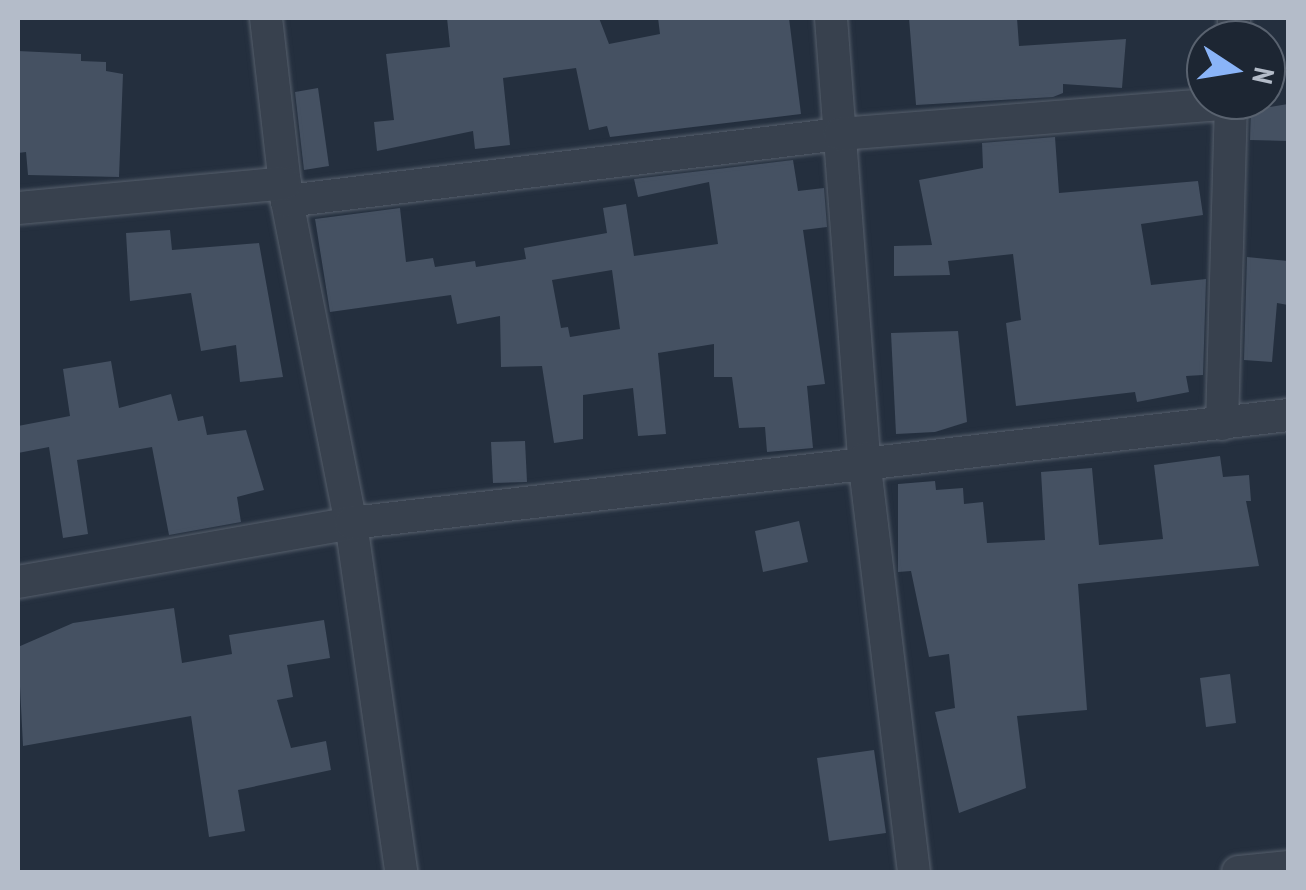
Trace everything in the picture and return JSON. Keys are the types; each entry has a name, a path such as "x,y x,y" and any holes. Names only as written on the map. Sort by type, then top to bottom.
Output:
{"street":[{"path":"266,18 286,192 351,523 401,872"},
{"path":"831,18 864,459 914,872"},
{"path":"18,208 286,192 840,134 1186,106"},
{"path":"1222,424 1230,120"},
{"path":"18,582 351,523 864,459 1288,415"},
{"path":"1238,872 1288,868"}],"building":[{"path":"447,18 599,18 609,44 660,34 658,18 789,18 801,114 610,137 607,126 589,130 576,68 503,78 510,145 475,149 473,131 377,151 374,122 394,120 386,54 450,47"},
{"path":"909,18 1017,18 1019,46 1126,39 1122,88 1063,84 1063,93 1053,97 916,105"},
{"path":"18,51 81,54 81,61 106,62 106,71 123,74 119,177 28,175 26,152 18,153"},
{"path":"318,88 329,166 304,170 295,92"},
{"path":"1286,104 1288,141 1250,140 1251,120 1286,120"},
{"path":"1055,137 1059,193 1198,181 1203,215 1141,224 1151,285 1206,279 1203,375 1186,376 1189,392 1137,402 1135,392 1016,406 1006,323 1021,320 1013,254 948,261 950,275 894,276 894,246 932,245 919,180 983,168 982,143"},
{"path":"793,160 798,191 824,188 827,227 803,230 825,384 807,386 813,448 767,452 765,427 739,428 732,377 714,377 714,344 658,353 666,434 638,436 633,388 583,395 583,439 554,443 542,366 501,367 500,316 457,324 451,295 330,312 315,219 400,208 406,262 433,258 435,267 475,261 476,267 526,259 524,248 607,233 603,208 626,204 634,256 718,244 709,182 638,197 634,179","holes":["612,270 620,329 570,337 568,327 561,328 552,280"]},
{"path":"170,230 172,250 259,243 283,377 240,382 236,345 201,351 191,293 130,301 126,233"},
{"path":"1247,257 1288,261 1288,305 1277,303 1272,362 1244,360"},
{"path":"958,331 967,422 935,432 896,434 891,333"},
{"path":"111,361 119,408 171,394 178,421 203,416 207,435 246,430 264,490 237,497 241,522 169,535 152,447 77,460 88,534 63,538 49,447 18,453 18,426 70,416 63,369"},
{"path":"525,441 527,482 493,483 491,442"},
{"path":"1220,456 1223,477 1249,475 1251,501 1246,501 1259,566 1078,584 1087,710 1017,716 1026,788 959,813 935,712 955,708 949,654 929,657 911,571 898,572 898,484 935,481 936,490 963,488 964,504 983,502 987,543 1045,540 1041,472 1092,468 1099,545 1163,539 1154,465"},
{"path":"799,521 808,562 763,572 755,531"},
{"path":"174,608 182,663 232,654 229,635 324,620 330,658 287,665 293,697 277,700 291,748 326,741 331,770 238,790 245,831 209,837 191,716 23,746 18,647 73,623"},
{"path":"1230,674 1236,723 1206,727 1200,678"},
{"path":"874,750 886,833 829,841 817,758"}]}
